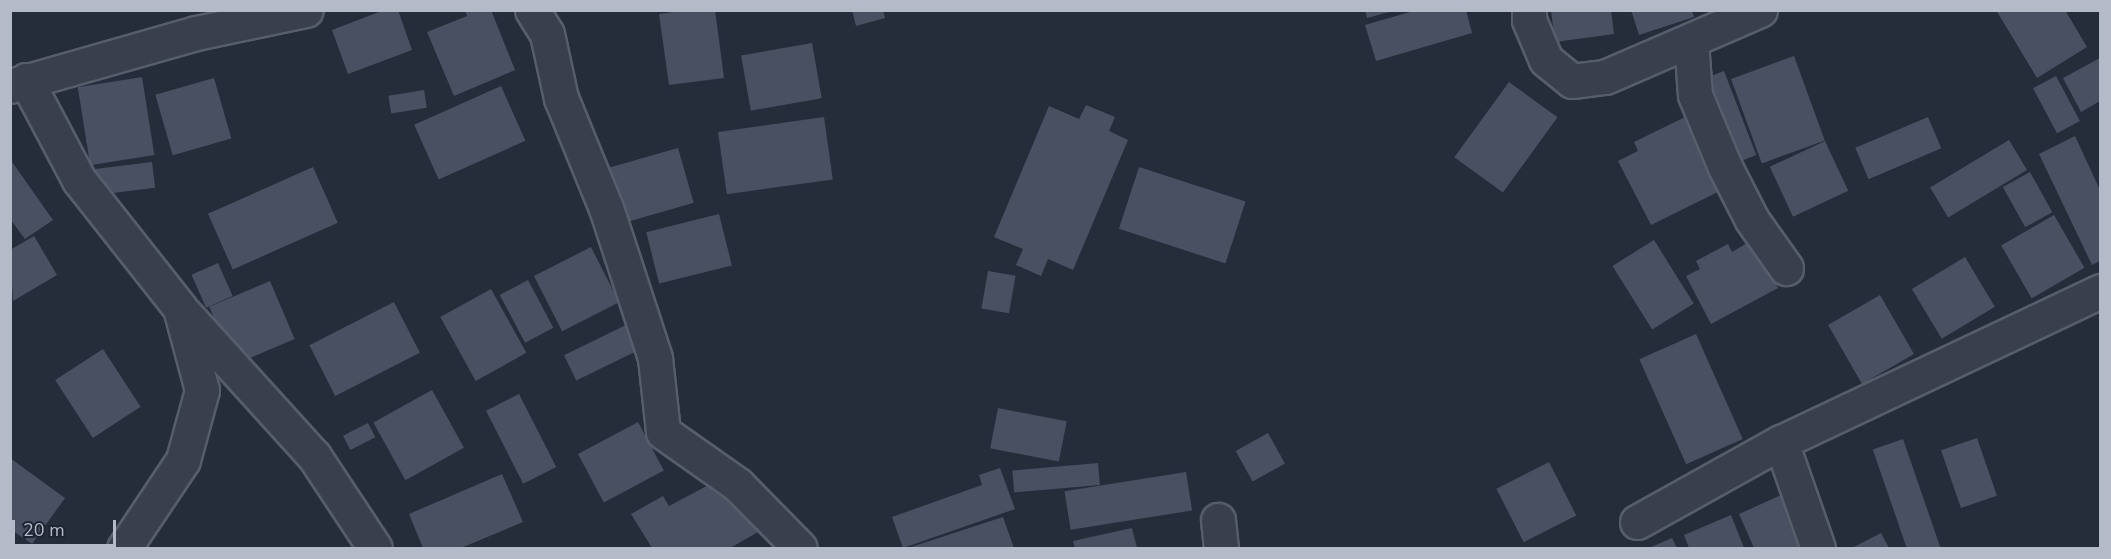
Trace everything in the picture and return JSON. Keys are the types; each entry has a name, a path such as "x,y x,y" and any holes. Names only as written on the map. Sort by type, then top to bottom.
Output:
{"street":[{"path":"306,10 196,33 18,83 79,180 180,308 314,456 375,549"},
{"path":"532,10 547,34 561,98 606,208 655,358 663,432 738,485 800,549"},
{"path":"1529,10 1529,21 1546,60 1572,81 1605,77 1691,42 1760,10"},
{"path":"1691,42 1695,95 1725,167 1752,220 1786,268"},
{"path":"1637,522 1781,442 2100,291"},
{"path":"124,549 183,460 202,390 180,308"},
{"path":"1781,442 1818,549"}],"building":[{"path":"384,10 398,10 412,50 348,74 332,30"},
{"path":"465,10 491,10 515,70 454,96 427,32 467,16"},
{"path":"688,10 715,10 724,78 669,85 659,14"},
{"path":"852,10 883,10 885,18 856,26"},
{"path":"1365,10 1393,10 1393,11 1367,18"},
{"path":"1417,10 1466,10 1472,33 1376,61 1365,25"},
{"path":"1551,10 1611,10 1614,34 1555,42"},
{"path":"1631,10 1692,10 1694,17 1639,35"},
{"path":"1996,10 2065,10 2087,47 2037,78"},
{"path":"812,43 822,98 751,111 741,56"},
{"path":"1794,56 1825,141 1762,163 1731,79"},
{"path":"2100,58 2100,101 2081,112 2063,78"},
{"path":"1724,71 1756,155 1736,163 1703,79"},
{"path":"2056,76 2080,121 2057,133 2033,88"},
{"path":"142,77 154,155 90,165 78,87"},
{"path":"214,78 231,139 173,155 155,95"},
{"path":"1509,82 1558,117 1503,193 1454,157"},
{"path":"501,86 525,141 439,179 414,125"},
{"path":"424,90 427,108 391,113 388,96"},
{"path":"1086,105 1115,117 1109,131 1128,140 1073,270 1048,259 1041,276 1016,265 1023,249 994,237 1049,106 1079,119"},
{"path":"824,117 833,179 727,194 718,132"},
{"path":"1685,117 1722,190 1651,225 1618,161 1638,151 1634,142"},
{"path":"1928,117 1941,148 1869,179 1855,148"},
{"path":"2075,136 2100,190 2100,261 2092,265 2039,154"},
{"path":"2009,140 2027,170 1948,217 1930,187"},
{"path":"1825,141 1848,191 1793,217 1770,167"},
{"path":"678,148 694,203 624,223 608,168"},
{"path":"10,159 53,220 25,239 10,219"},
{"path":"152,162 155,188 99,195 95,169"},
{"path":"313,167 338,223 233,270 208,214"},
{"path":"1139,167 1246,202 1225,263 1119,229"},
{"path":"2030,172 2052,212 2025,227 2003,187"},
{"path":"719,214 732,265 659,284 646,232"},
{"path":"2054,215 2084,268 2032,298 2001,246"},
{"path":"34,236 57,275 13,301 10,250"},
{"path":"1654,240 1694,304 1652,330 1612,266"},
{"path":"1752,240 1778,288 1711,324 1686,276 1700,269 1696,261 1728,244 1732,252"},
{"path":"591,247 619,302 562,331 534,276"},
{"path":"1965,257 1995,307 1942,339 1912,289"},
{"path":"218,263 233,296 206,308 192,275"},
{"path":"988,271 1016,276 1009,313 981,308"},
{"path":"528,280 553,328 525,343 500,295"},
{"path":"270,281 295,339 234,365 209,307"},
{"path":"491,289 526,353 476,381 440,317"},
{"path":"1880,295 1914,354 1862,384 1828,325"},
{"path":"394,302 420,353 335,396 309,345"},
{"path":"626,325 638,350 576,380 564,355"},
{"path":"1696,334 1743,439 1686,464 1639,359"},
{"path":"103,349 141,407 93,438 55,380"},
{"path":"432,390 464,448 405,480 373,422"},
{"path":"519,394 556,467 523,484 486,411"},
{"path":"998,408 1067,421 1059,462 990,448"},
{"path":"638,422 664,471 604,502 578,454"},
{"path":"368,423 375,437 350,450 343,436"},
{"path":"1268,433 1285,464 1253,482 1236,451"},
{"path":"1977,438 1997,496 1961,508 1941,450"},
{"path":"1903,439 1940,548 1907,548 1873,449"},
{"path":"10,458 65,498 32,544 10,529"},
{"path":"1549,462 1576,515 1524,542 1496,489"},
{"path":"1098,463 1100,485 1014,492 1012,470"},
{"path":"1000,468 1015,509 903,548 892,517 982,485 979,475"},
{"path":"1186,472 1192,511 1071,530 1065,491"},
{"path":"502,474 523,522 461,548 423,548 409,514"},
{"path":"720,479 758,532 730,548 652,548 631,514 663,496 669,506"},
{"path":"1788,492 1812,548 1754,548 1739,514"},
{"path":"1731,515 1744,548 1689,548 1684,535"},
{"path":"1003,517 1014,548 908,548"},
{"path":"1132,528 1137,548 1075,548 1073,541"},
{"path":"1881,533 1889,548 1854,547"},
{"path":"1672,538 1677,548 1649,548"}]}
